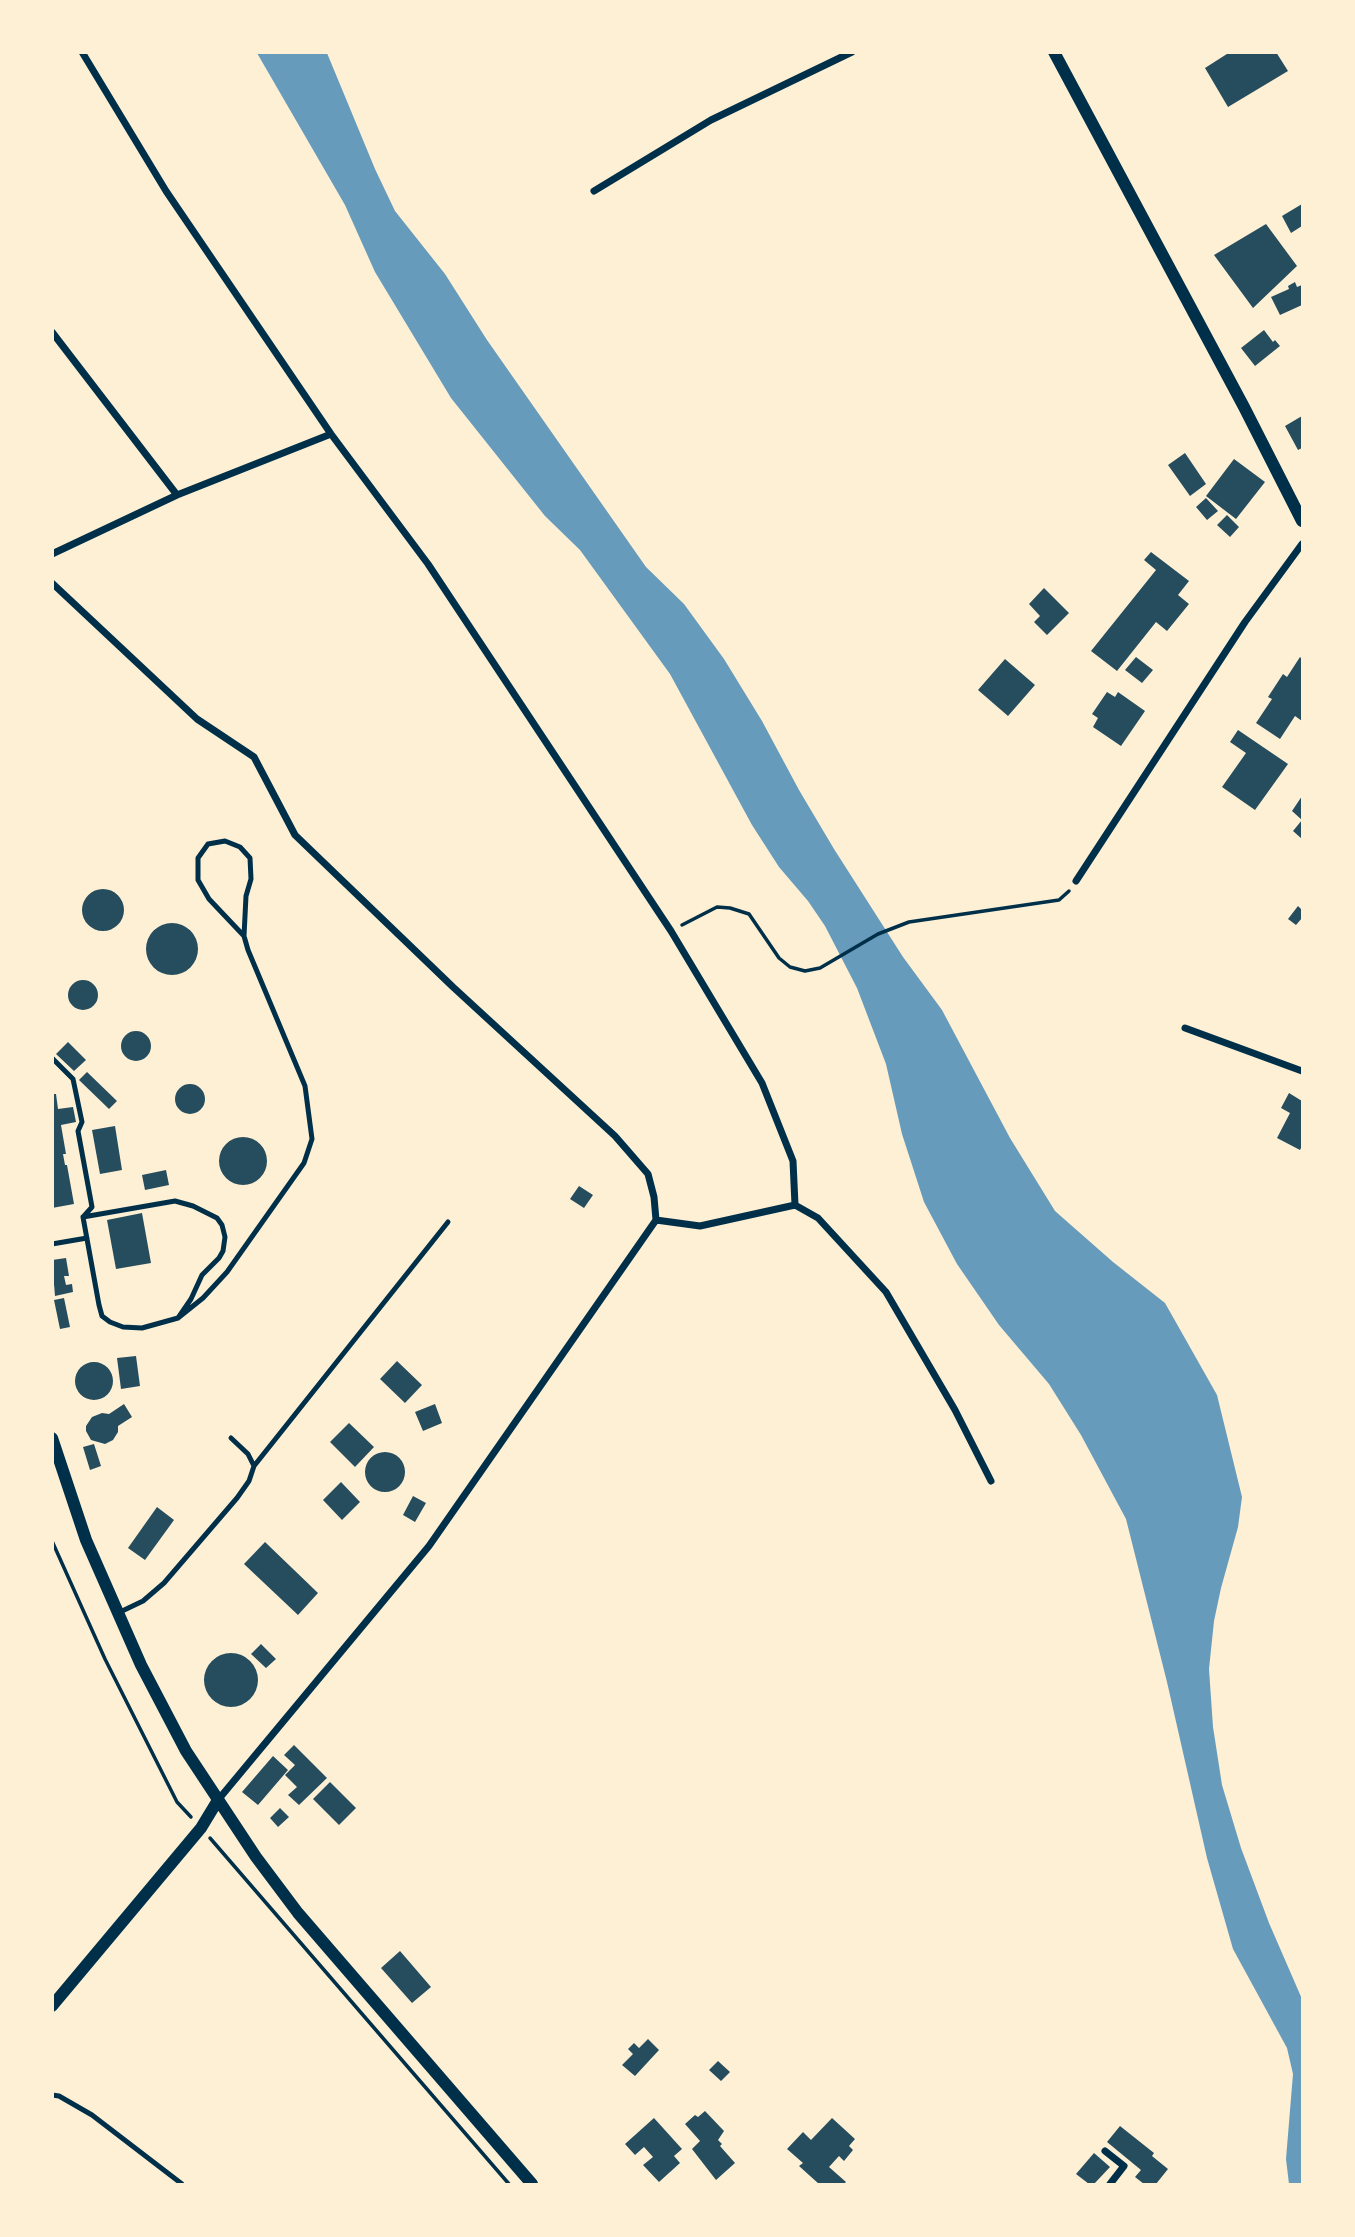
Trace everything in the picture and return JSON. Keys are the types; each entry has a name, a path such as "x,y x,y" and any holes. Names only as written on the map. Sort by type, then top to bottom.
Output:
{"street":[{"path":"82,52 166,191 331,434 428,564 671,931 762,1083 793,1161 795,1205"},
{"path":"594,191 711,120 852,52"},
{"path":"1054,52 1299,505 1303,521"},
{"path":"52,332 177,495"},
{"path":"52,554 177,495 331,434"},
{"path":"1076,881 1213,669 1303,544"},
{"path":"52,583 197,719 254,757 295,835 453,987 615,1136 648,1174 656,1220 429,1546 218,1800 201,1828 52,2006"},
{"path":"1185,1028 1303,1071"},
{"path":"656,1220 700,1226 795,1205 818,1218 886,1292 956,1410 991,1481"},
{"path":"52,1438 86,1540 141,1665 180,1739 218,1800 298,1913 532,2185"},
{"path":"1105,2151 1125,2166 1110,2185"}],"lane":[{"path":"83,1217 102,1316 123,1327 160,1325 178,1318 203,1298 227,1272 303,1163 312,1139 305,1086 244,936 245,904 251,879 250,858 240,847 225,841 208,844 198,858 198,880 209,899 244,936"},
{"path":"52,1059 73,1079 82,1122 78,1131 92,1207 83,1217"},
{"path":"83,1217 175,1202 193,1206 217,1218 225,1237 223,1251 202,1275 178,1318"},
{"path":"118,1613 143,1601 164,1583 236,1498 249,1481 254,1466 448,1222"},
{"path":"52,1244 87,1238"},
{"path":"230,1438 248,1454 254,1466"},
{"path":"52,2095 59,2096 92,2115 182,2185"}],"path":[{"path":"671,931 717,907 730,908 749,914 779,958 790,967 805,971 820,968 878,934 909,922 1059,900 1076,881"}],"water":[{"path":"257,53 327,53 395,211 445,274 487,340 646,567 684,604 724,659 834,849 903,957 942,1010 1010,1138 1055,1211 1165,1303 1217,1395 1242,1497 1238,1527 1214,1621 1209,1669 1213,1727 1222,1785 1241,1848 1269,1923 1302,1999 1302,2184 1289,2184 1286,2159 1293,2074 1287,2048 1233,1949 1207,1858 1126,1519 1081,1435 1049,1384 999,1325 957,1264 924,1202 902,1134 886,1064 857,988 825,926 779,867 752,825 670,674 580,550 545,516 451,398 375,272 345,205"}],"building":[{"path":"1230,52 1276,52 1288,71 1228,107 1205,68"},
{"path":"1302,204 1302,226 1291,233 1282,216"},
{"path":"1266,224 1297,266 1253,308 1214,255"},
{"path":"1295,282 1297,287 1302,285 1302,305 1280,315 1271,297 1289,289 1288,286"},
{"path":"1264,330 1273,342 1275,340 1280,346 1255,366 1241,348"},
{"path":"1302,416 1302,448 1298,450 1285,426"},
{"path":"1185,453 1206,484 1190,496 1168,465"},
{"path":"1234,459 1265,482 1236,519 1206,496"},
{"path":"1206,498 1218,511 1207,520 1196,507"},
{"path":"1227,515 1239,527 1230,537 1217,525"},
{"path":"1151,552 1189,581 1178,595 1189,604 1167,631 1156,622 1117,671 1091,651 1156,570 1144,560"},
{"path":"1044,588 1069,613 1047,635 1034,622 1040,616 1029,604"},
{"path":"1136,657 1153,670 1142,683 1125,670"},
{"path":"1300,657 1302,721 1295,716 1280,739 1256,723 1272,699 1268,697 1283,674 1287,677"},
{"path":"1005,659 1035,685 1008,716 978,690"},
{"path":"1107,692 1115,697 1118,692 1145,711 1121,746 1093,727 1098,718 1092,714"},
{"path":"1238,730 1288,764 1255,810 1222,787 1246,753 1230,742"},
{"path":"1302,796 1302,820 1292,811"},
{"path":"1302,820 1302,839 1293,831"},
{"path":"103,889 118,895 124,910 118,925 103,931 88,925 82,910 88,895"},
{"path":"1298,906 1302,910 1302,918 1296,925 1288,919"},
{"path":"172,923 182,925 190,931 196,939 196,959 190,967 182,973 172,975 162,973 154,967 148,959 146,949 148,939 154,931 162,925"},
{"path":"83,980 93,985 98,995 93,1005 83,1010 73,1005 68,995 73,985"},
{"path":"136,1031 146,1036 151,1046 146,1056 136,1061 126,1056 121,1046 126,1036"},
{"path":"68,1042 86,1060 74,1071 56,1054"},
{"path":"87,1072 117,1101 109,1109 79,1080"},
{"path":"190,1084 200,1089 205,1099 200,1109 190,1114 180,1109 175,1099 180,1089"},
{"path":"1289,1093 1302,1101 1300,1150 1277,1138 1290,1113 1281,1108"},
{"path":"52,1094 56,1094 58,1109 73,1107 76,1122 61,1125 66,1154 63,1154 74,1204 52,1208"},
{"path":"115,1126 122,1170 100,1174 92,1130"},
{"path":"243,1137 260,1144 267,1161 260,1178 243,1185 226,1178 219,1161 226,1144"},
{"path":"166,1170 169,1185 145,1190 142,1175"},
{"path":"579,1186 593,1195 584,1208 570,1199"},
{"path":"142,1213 151,1263 116,1269 107,1220"},
{"path":"66,1258 69,1276 64,1276 66,1285 72,1284 73,1292 55,1296 52,1260"},
{"path":"64,1298 70,1327 60,1329 54,1300"},
{"path":"136,1356 140,1386 121,1389 117,1358"},
{"path":"397,1361 422,1385 405,1403 380,1379"},
{"path":"94,1362 107,1368 113,1381 107,1394 94,1400 81,1394 75,1381 81,1368"},
{"path":"124,1404 132,1417 118,1426 113,1440 105,1444 91,1440 86,1426 92,1417 102,1413 109,1414"},
{"path":"435,1404 442,1423 423,1431 415,1412"},
{"path":"349,1423 374,1447 355,1467 330,1442"},
{"path":"94,1444 101,1466 90,1470 83,1447"},
{"path":"385,1452 399,1458 405,1472 399,1486 385,1492 371,1486 365,1472 371,1458"},
{"path":"341,1482 360,1502 342,1520 323,1500"},
{"path":"413,1496 426,1503 415,1522 403,1515"},
{"path":"157,1507 174,1520 145,1560 128,1548"},
{"path":"265,1542 318,1593 298,1615 244,1564"},
{"path":"261,1644 276,1659 266,1668 251,1654"},
{"path":"231,1653 250,1661 258,1680 250,1699 231,1707 212,1699 204,1680 212,1661"},
{"path":"294,1745 327,1778 299,1805 288,1795 297,1787 285,1775 295,1765 284,1755"},
{"path":"273,1756 288,1770 258,1805 242,1792"},
{"path":"330,1782 356,1808 339,1825 313,1799"},
{"path":"280,1808 289,1817 278,1827 270,1818"},
{"path":"400,1951 431,1987 412,2003 381,1968"},
{"path":"648,2039 659,2050 635,2076 622,2065 633,2054 628,2049 634,2043 639,2048"},
{"path":"718,2061 730,2072 721,2081 709,2070"},
{"path":"705,2111 724,2131 718,2140 722,2144 720,2146 735,2163 716,2180 692,2149 700,2141 685,2124"},
{"path":"654,2118 682,2149 674,2156 680,2163 659,2182 643,2165 653,2157 644,2147 635,2155 625,2144"},
{"path":"832,2118 855,2139 849,2146 853,2150 844,2161 839,2156 829,2167 846,2182 844,2184 819,2184 799,2166 803,2163 787,2149 803,2132 811,2140"},
{"path":"1120,2126 1154,2153 1152,2156 1168,2169 1156,2184 1144,2184 1135,2177 1141,2170 1107,2142"},
{"path":"1094,2153 1110,2167 1094,2184 1089,2184 1076,2174"}]}
